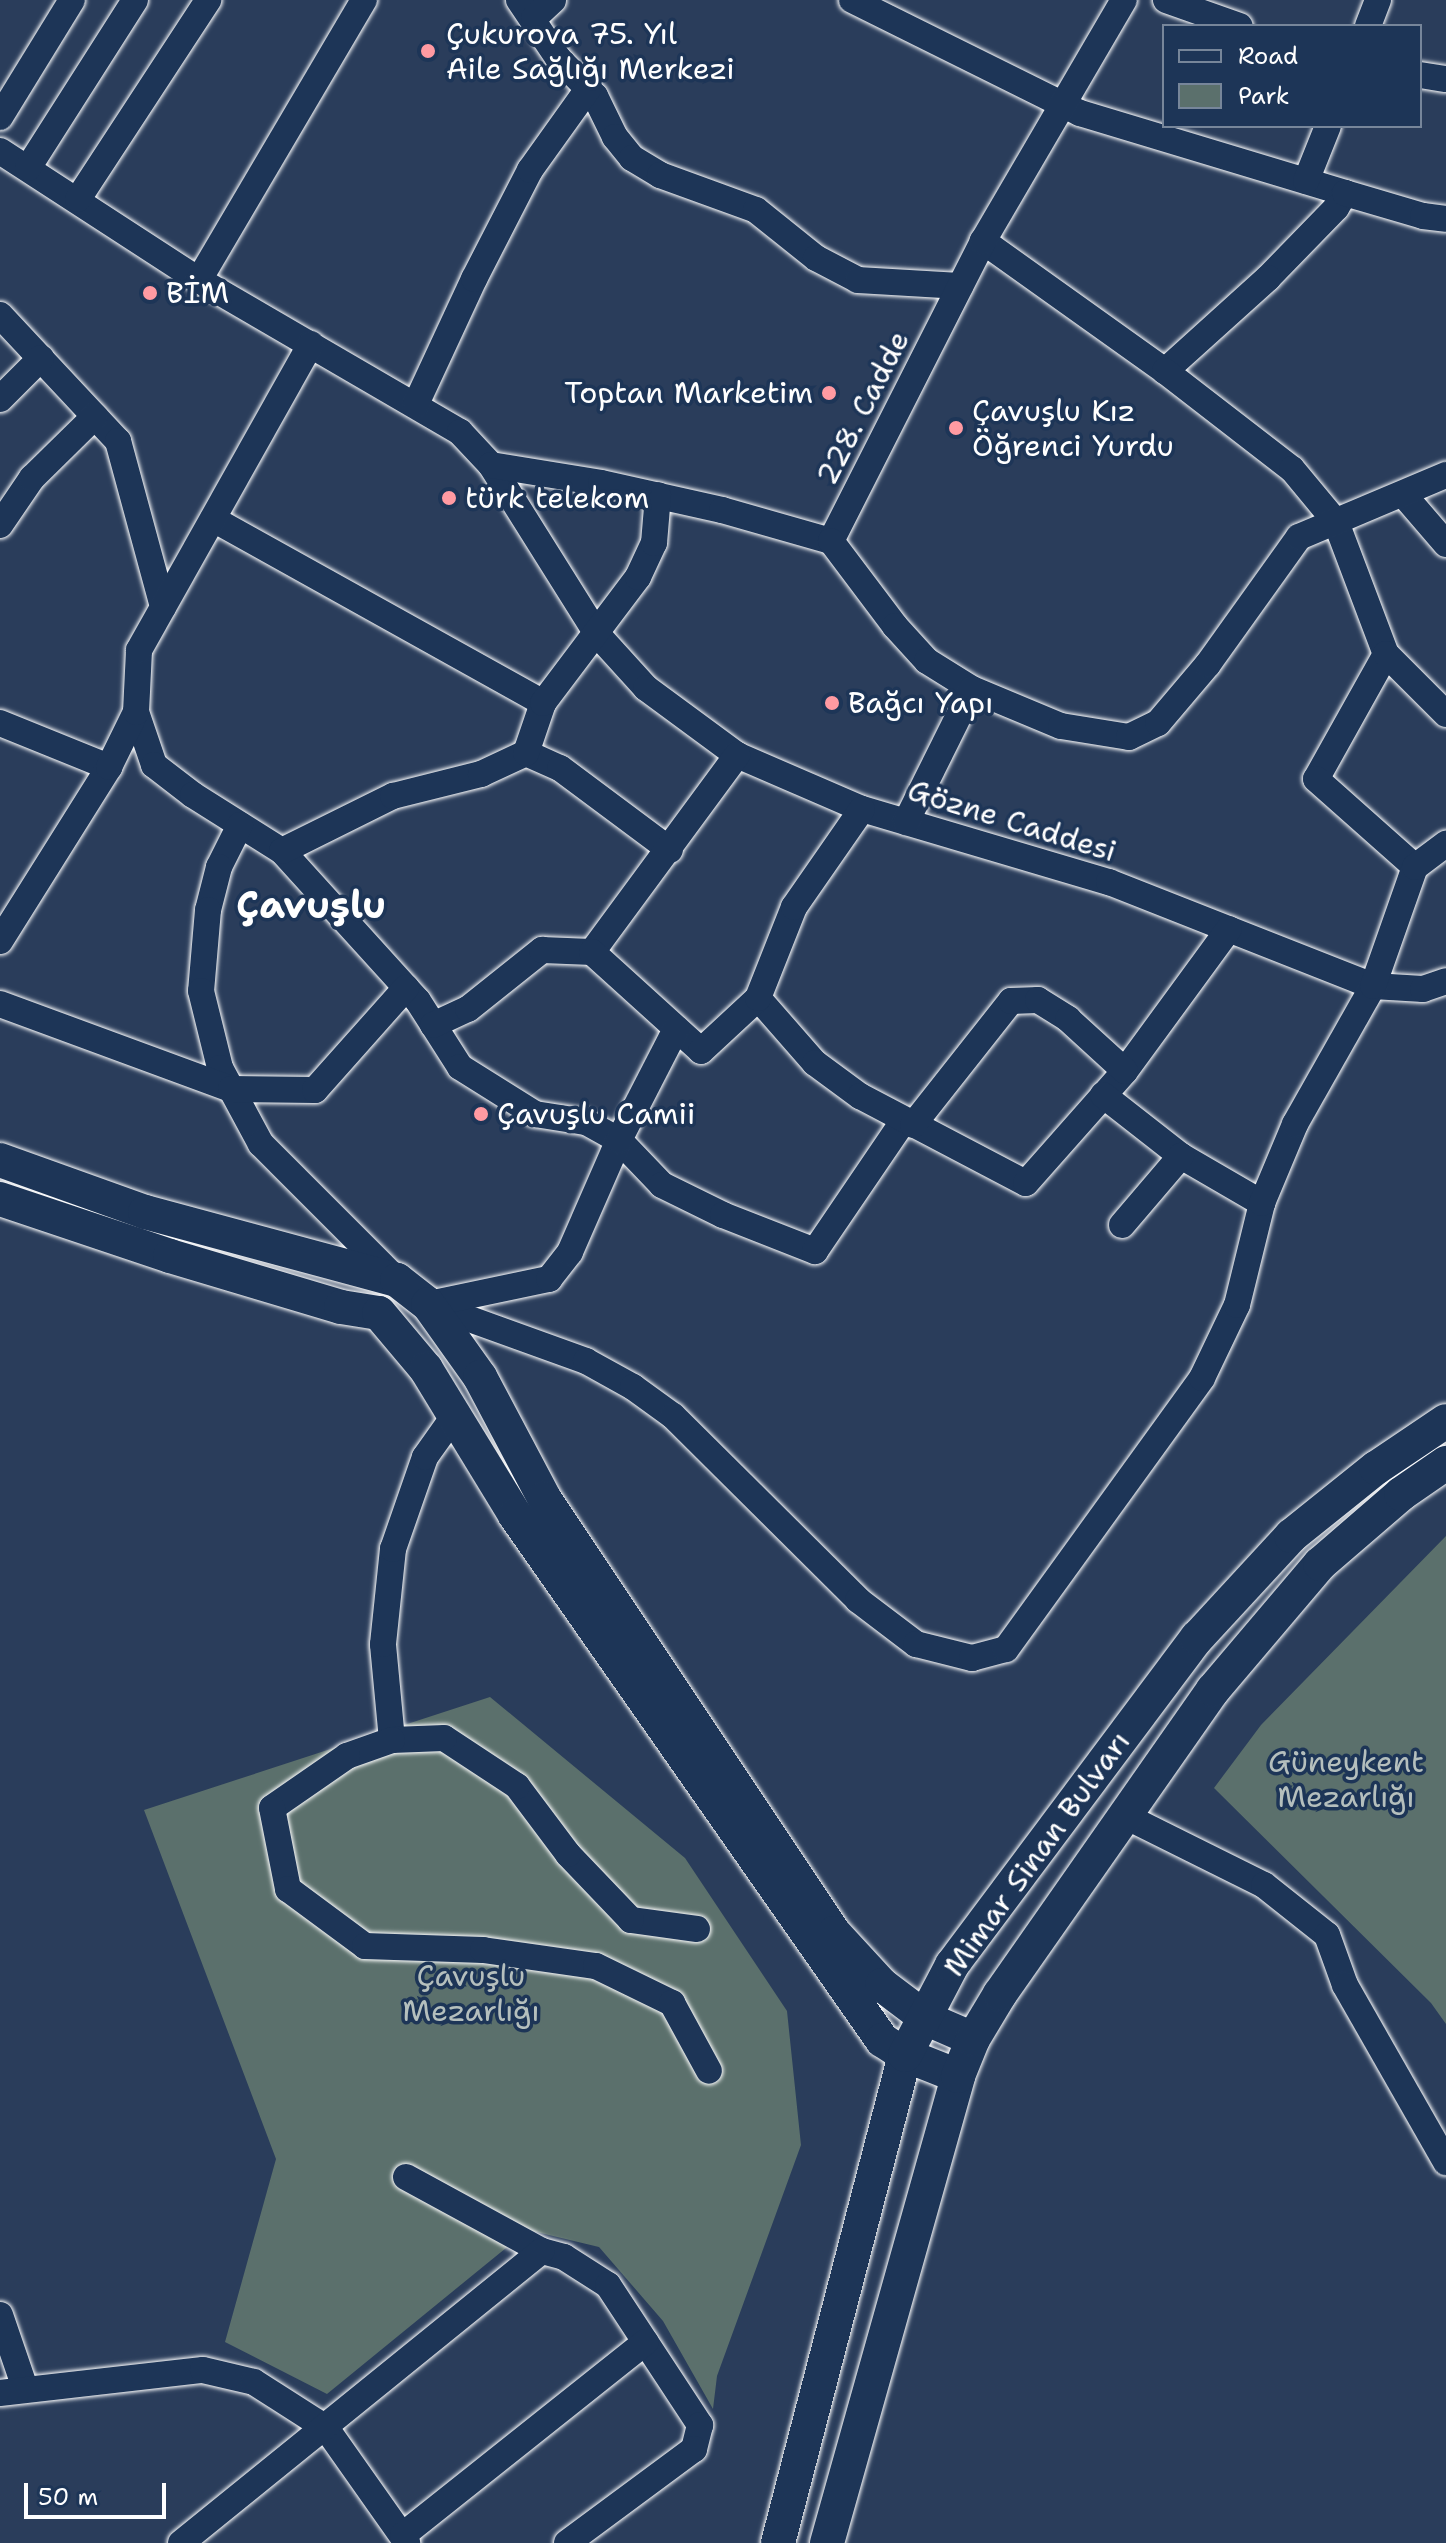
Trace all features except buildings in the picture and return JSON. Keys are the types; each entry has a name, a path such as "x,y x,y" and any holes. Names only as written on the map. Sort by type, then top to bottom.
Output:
{"main road":[{"path":"0,1160 145,1212 397,1280 428,1304 480,1377 544,1498 834,1933 882,1985 927,2019 973,2039"},
{"path":"0,1199 183,1260 341,1307 379,1313 426,1369 515,1515 882,2040 905,2055 958,2076"},
{"name":"Mimar Sinan Bulvarı","path":"778,2543 905,2055 927,2019 952,1965 1197,1638 1291,1536 1376,1468 1446,1421"},
{"name":"Mimar Sinan Bulvarı","path":"827,2543 958,2076 973,2039 1000,1994 1123,1815 1213,1690 1320,1564 1401,1494 1446,1463"}],"street":[{"path":"0,117 72,0"},
{"path":"28,168 135,0"},
{"path":"78,199 208,0"},
{"path":"199,280 364,0"},
{"path":"852,0 1080,113 1423,216 1446,219"},
{"name":"228. Cadde","path":"831,541 983,241 1124,0"},
{"path":"1166,0 1234,24"},
{"path":"1369,24 1378,0"},
{"path":"536,6 558,58 588,89 615,137 632,158 660,175 756,210 816,258 858,280 960,286"},
{"path":"1422,75 1446,79"},
{"path":"416,404 474,279 530,170 588,89"},
{"path":"1306,181 1327,128"},
{"name":"Gözne Caddesi","path":"0,151 199,280 460,432 491,465 597,634 646,688 737,755 862,809 1109,882 1373,986 1423,989 1446,981"},
{"path":"1165,371 1268,278 1336,208 1345,193"},
{"path":"983,241 1165,371 1292,469 1336,522 1386,654 1446,714"},
{"path":"0,315 118,441 163,607"},
{"path":"311,344 139,650 136,712 154,765 282,851 406,988 460,1067 535,1114 586,1122 619,1140 662,1185 723,1215 815,1251 909,1122 1011,1001 1038,1000 1068,1019 1125,1071"},
{"path":"0,399 41,358"},
{"path":"0,525 32,478 95,416"},
{"path":"491,465 658,495 778,524 831,541 895,626 927,661 972,689 1061,726 1129,737 1158,723 1208,664 1299,537 1446,475"},
{"path":"1403,494 1446,544"},
{"path":"282,851 393,796 481,774 526,753 543,703 638,577 654,543 658,495"},
{"path":"213,519 543,703"},
{"path":"1386,654 1316,779 1415,867"},
{"path":"906,822 972,689"},
{"path":"0,941 109,767 136,712"},
{"path":"0,723 109,767"},
{"path":"526,753 560,768 670,850"},
{"path":"592,952 737,755"},
{"path":"433,1025 468,1009 542,950 592,952 701,1051 758,998 794,907 862,809"},
{"path":"240,825 219,867 208,910 201,991 220,1068 261,1144 397,1280"},
{"path":"428,1304 586,1361 633,1387 673,1416 858,1600 916,1644 972,1658 1006,1649 1202,1378 1237,1305 1262,1203 1295,1124 1373,986 1415,867 1446,844"},
{"path":"758,998 815,1063 860,1096 1026,1183 1125,1071 1229,929"},
{"path":"0,1004 231,1089 315,1090 406,988"},
{"path":"428,1304 549,1279 570,1252 619,1140 676,1029"},
{"path":"1103,1095 1181,1156 1262,1203"},
{"path":"1122,1225 1181,1156"},
{"path":"392,1740 383,1644 393,1549 425,1457 455,1415"},
{"path":"697,1929 631,1920 568,1854 517,1786 444,1738 392,1740 347,1756 272,1808 288,1889 365,1946 483,1950 596,1966 672,2003 709,2071"},
{"path":"1123,1815 1264,1885 1327,1935 1345,1985 1446,2162"},
{"path":"406,2177 542,2251 564,2257 608,2285 700,2425 694,2449 567,2543"},
{"path":"181,2543 542,2251"},
{"path":"0,2315 12,2390 203,2370 254,2382 326,2428 397,2538 646,2342"}],"green space":[{"name":"Güneykent Mezarlığı","path":"1446,1536 1446,2024 1431,2003 1214,1788 1261,1725"},
{"name":"Çavuşlu Mezarlığı","path":"490,1697 685,1858 787,2011 801,2145 717,2376 713,2409 663,2321 599,2247 528,2230 327,2394 225,2342 276,2159 144,1810"}],"place":[{"name":"Çukurova 75. Yıl Aile Sağlığı Merkezi","path":"428,51"},
{"name":"BİM","path":"150,293"},
{"name":"Toptan Marketim","path":"829,393"},
{"name":"Çavuşlu Kız Öğrenci Yurdu","path":"956,428"},
{"name":"türk telekom","path":"449,498"},
{"name":"Bağcı Yapı","path":"832,703"},
{"name":"Çavuşlu Camii","path":"481,1114"}],"district":[{"name":"Çavuşlu","path":"311,905"}]}
